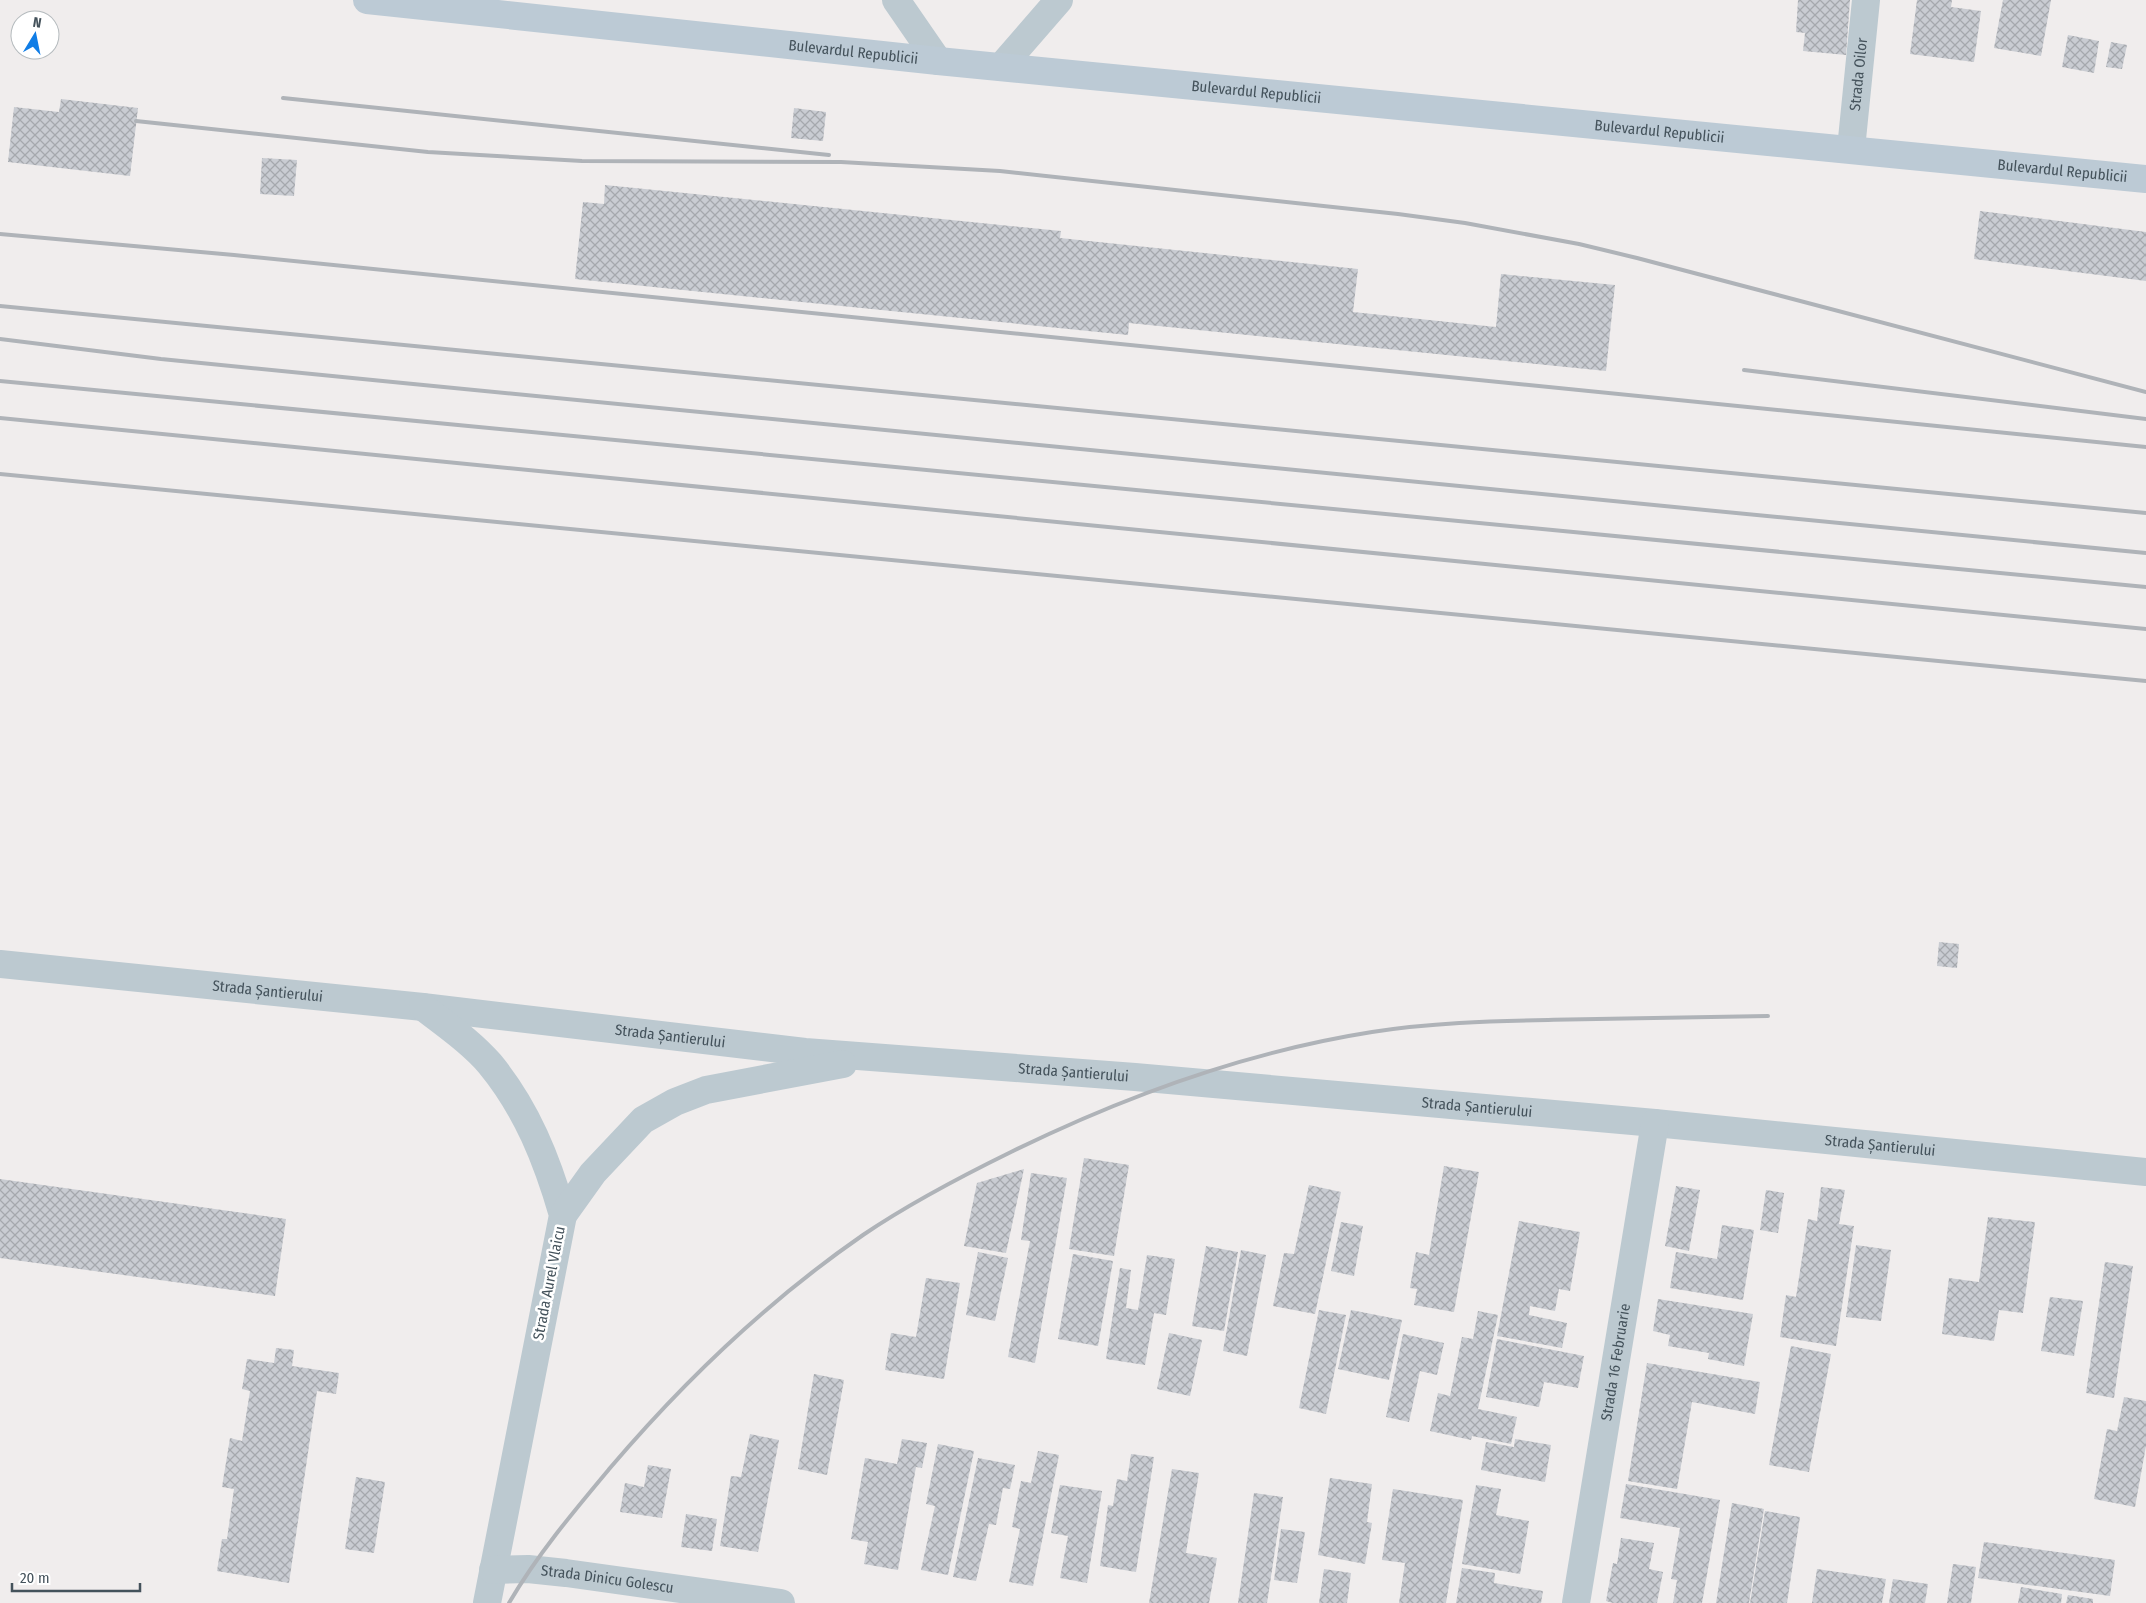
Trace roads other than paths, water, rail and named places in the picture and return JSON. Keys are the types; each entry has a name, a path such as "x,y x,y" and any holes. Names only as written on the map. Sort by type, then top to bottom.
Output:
{"main road":[{"name":"Bulevardul Republicii","path":"367,0 938,61 2146,179"}],"street":[{"path":"896,0 938,61"},
{"path":"1001,67 1059,0"},
{"name":"Strada Oilor","path":"1851,149 1866,0"},
{"name":"Strada Șantierului","path":"0,964 423,1007 805,1052 1134,1077 1655,1123 2146,1172"},
{"name":"Strada Aurel Vlaicu","path":"423,1007 468,1042 490,1064 524,1113 550,1171 563,1215 487,1603"},
{"path":"563,1215 593,1173 636,1126 675,1102 706,1090 878,1058"},
{"name":"Strada 16 Februarie","path":"1576,1603 1655,1123"},
{"name":"Strada Dinicu Golescu","path":"493,1570 566,1573 781,1603"}],"railway":[{"path":"283,98 829,155"},
{"path":"136,121 428,152 582,161 841,162 1000,171 1465,223 1579,244 1637,258 2146,392"},
{"path":"0,234 234,255 2146,447"},
{"path":"0,306 2146,513"},
{"path":"0,339 161,359 2146,553"},
{"path":"1744,370 2146,419"},
{"path":"0,381 2146,587"},
{"path":"0,418 2146,629"},
{"path":"0,474 2146,681"},
{"path":"509,1603 544,1551 610,1468 698,1373 761,1314 828,1260 881,1223 917,1201 1011,1152 1098,1112 1187,1078 1278,1051 1372,1032 1415,1026 1481,1022 1768,1016"}]}
